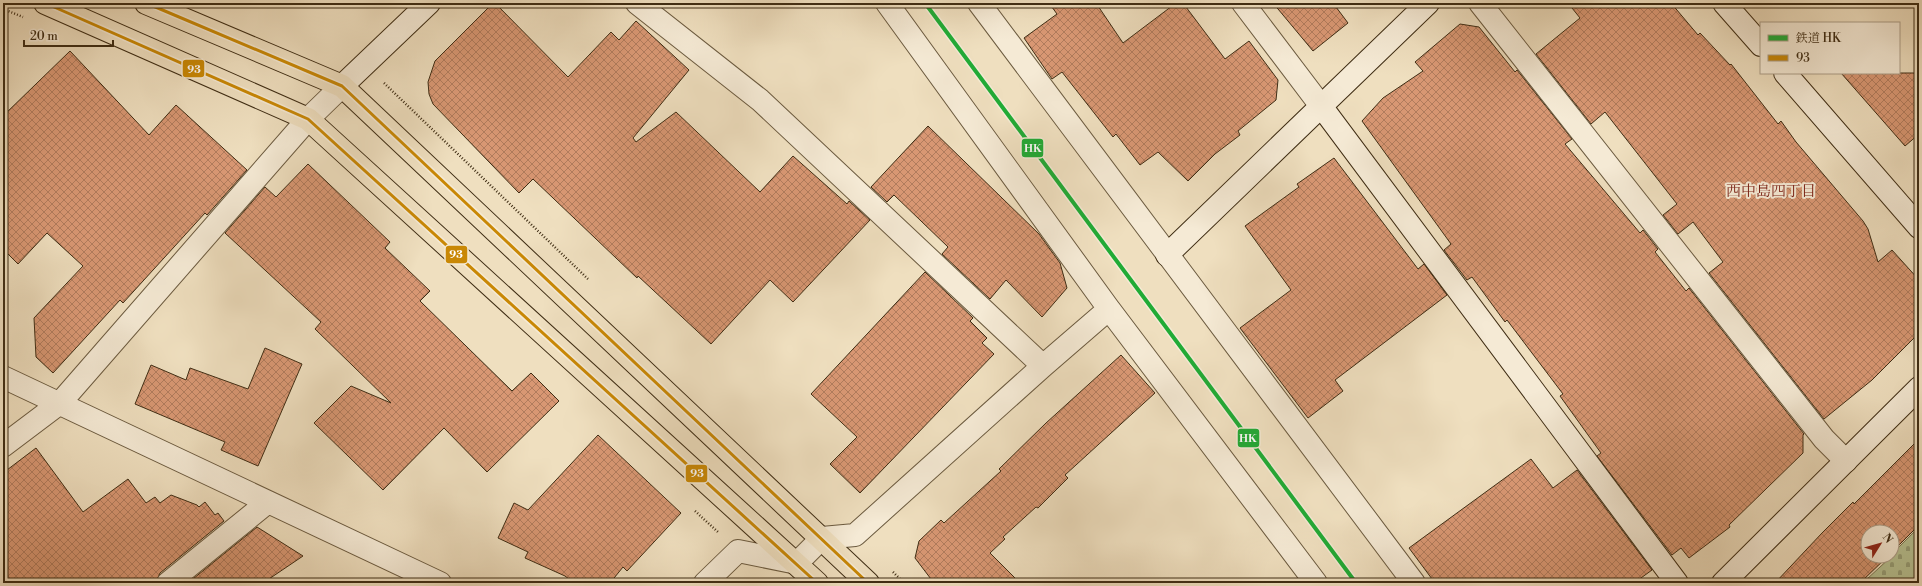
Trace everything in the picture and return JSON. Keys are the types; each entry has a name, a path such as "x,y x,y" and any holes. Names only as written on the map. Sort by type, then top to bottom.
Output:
{"main road":[{"path":"46,3 308,119 797,563 817,583"},
{"path":"146,3 342,86 868,583"}],"street":[{"path":"3,446 60,403 308,119 429,3"},
{"path":"637,3 760,100 1043,366"},
{"path":"887,3 1109,309 1316,583"},
{"path":"979,3 1414,583"},
{"path":"1244,3 1677,583"},
{"path":"1167,255 1428,3"},
{"path":"1480,3 1824,439 1846,461"},
{"path":"1724,3 1760,44"},
{"path":"1786,74 1919,227"},
{"path":"706,583 738,551 797,563 822,538 855,535 1043,366 1109,309"},
{"path":"3,377 440,583"},
{"path":"1723,583 1919,388"},
{"path":"168,583 268,502"}],"path":[{"path":"3,9 25,18"},
{"path":"691,507 738,551"}],"green space":[{"path":"1919,527 1919,583 1872,583 1867,579 1883,564 1900,564 1900,546"}],"building":[{"path":"493,3 495,3 568,77 611,32 619,40 636,21 689,70 633,138 636,142 676,112 760,192 793,156 847,204 849,201 870,220 793,302 770,280 711,344 638,276 637,278 533,179 519,193 433,104 429,94 428,82 435,61"},
{"path":"1049,3 1096,3 1123,43 1176,3 1183,3 1225,59 1249,41 1278,80 1276,100 1238,131 1240,135 1215,154 1188,181 1158,152 1140,165 1116,134 1113,137 1062,72 1052,79 1024,38 1057,14"},
{"path":"1273,3 1333,3 1348,23 1313,51"},
{"path":"1568,3 1671,3 1698,35 1700,33 1730,65 1731,64 1778,124 1781,121 1796,142 1863,221 1868,229 1878,262 1892,250 1919,280 1919,333 1872,380 1824,419 1709,273 1723,262 1693,222 1678,234 1663,215 1677,204 1605,112 1591,124 1536,54 1580,18"},
{"path":"1460,24 1479,27 1515,72 1517,70 1572,139 1565,144 1640,233 1643,230 1658,249 1655,252 1686,291 1689,288 1804,434 1803,453 1729,525 1730,527 1689,558 1681,548 1672,555 1597,456 1601,453 1560,396 1563,394 1507,320 1505,322 1472,277 1467,280 1444,250 1451,244 1362,121 1383,98 1423,71 1415,62"},
{"path":"70,51 149,135 176,105 247,170 207,215 205,213 123,303 120,300 53,373 36,357 34,318 83,266 47,233 18,264 3,249 3,116"},
{"path":"1919,73 1919,134 1905,146 1842,74"},
{"path":"928,126 1039,234 1060,263 1067,288 1042,317 1006,280 990,299 942,254 948,247 894,195 887,202 871,187"},
{"path":"1334,158 1418,269 1424,264 1447,295 1335,380 1343,391 1308,418 1240,328 1291,290 1245,226 1299,187 1297,184"},
{"path":"308,164 390,242 385,248 430,291 420,301 512,391 531,373 559,401 487,472 444,428 383,490 314,423 351,386 391,403 315,329 321,322 225,233 265,187 276,197"},
{"path":"925,272 973,318 970,321 987,338 982,343 994,354 860,493 830,464 857,437 811,394"},
{"path":"265,348 302,364 258,466 221,450 225,442 135,404 151,365 186,380 190,368 248,389"},
{"path":"1121,355 1155,393 1065,475 1068,478 1038,508 1036,507 1003,537 1005,539 990,553 1020,583 934,583 915,558 919,541 941,520 944,523 1001,471 999,469 1046,423"},
{"path":"598,435 681,513 627,571 623,567 610,583 574,583 565,576 525,558 528,552 498,538 514,503 528,510"},
{"path":"1919,439 1919,525 1900,544 1900,524 1860,524 1860,564 1880,564 1860,583 1775,583 1853,502 1854,504"},
{"path":"36,448 83,512 128,479 146,503 155,497 160,503 171,495 199,507 205,502 215,515 218,513 224,521 160,573 156,583 3,583 3,473"},
{"path":"1531,459 1553,488 1577,470 1652,570 1634,583 1435,583 1409,548"},
{"path":"257,527 303,556 263,583 188,583"}],"rail line":[{"name":"HK","path":"925,3 1356,583"}],"transit line":[{"name":"93","path":"45,3 308,119 817,583"},
{"name":"93","path":"146,3 342,86 868,583"}],"district":[{"name":"西中島四丁目","path":"1771,191"}]}
